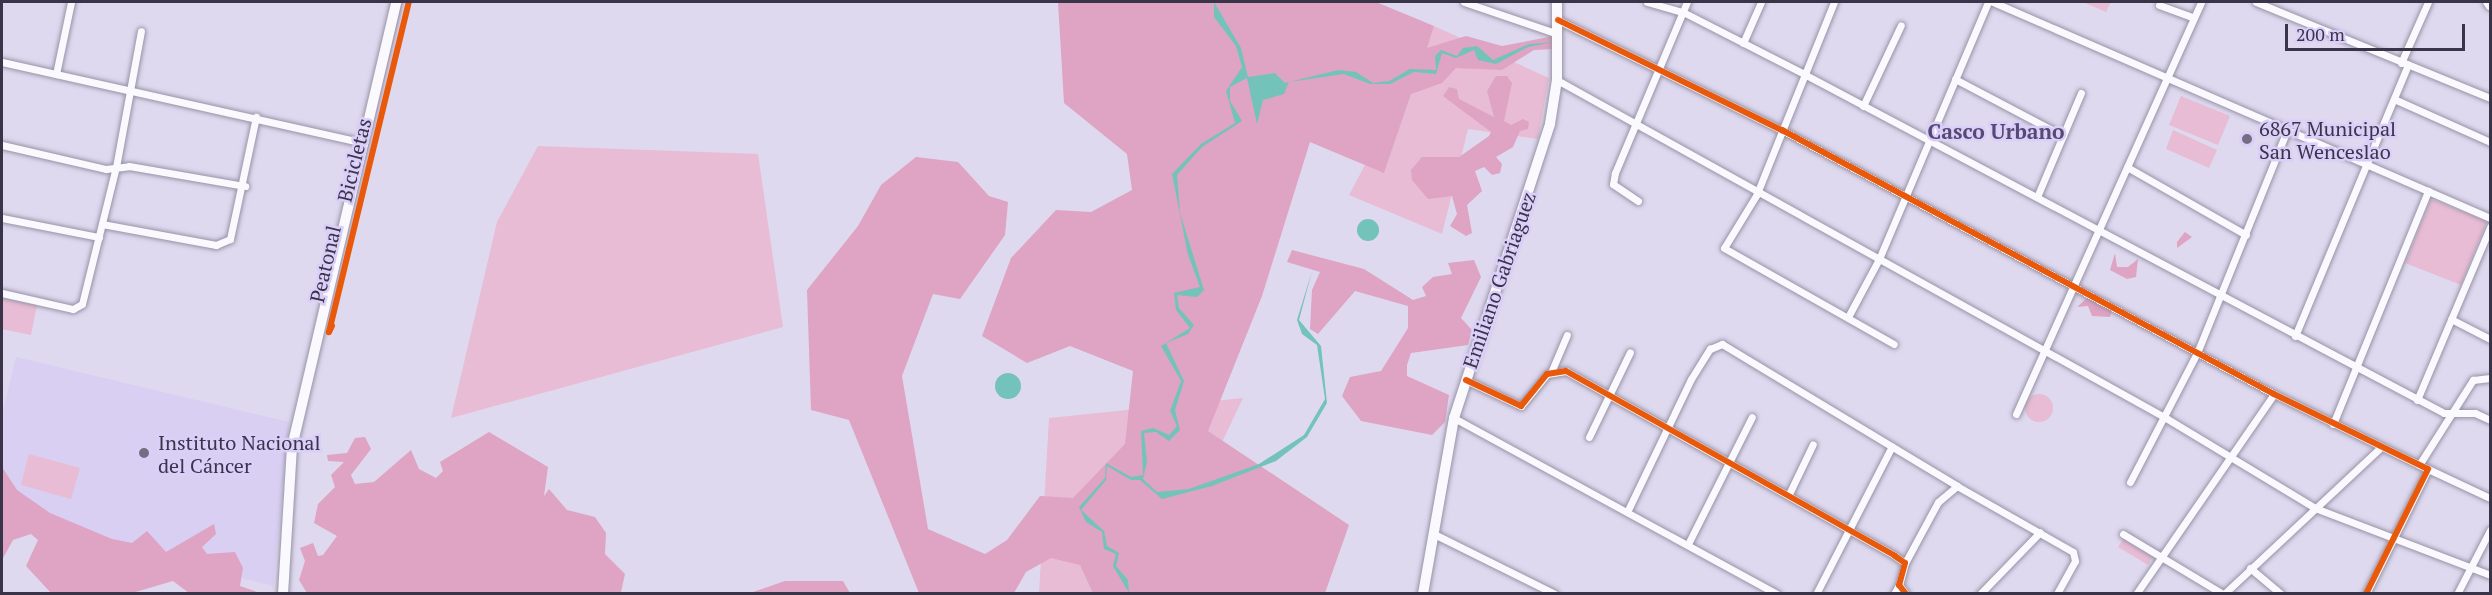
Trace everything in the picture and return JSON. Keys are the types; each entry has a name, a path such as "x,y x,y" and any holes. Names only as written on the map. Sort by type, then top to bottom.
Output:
{"main road":[{"path":"283,594 292,447 396,2"},
{"name":"Emiliano Gabriaguez","path":"1423,594 1432,532 1454,418 1540,161 1557,80 1557,2"}],"street":[{"path":"56,74 71,2"},
{"path":"1464,2 1558,34"},
{"path":"1647,2 1683,12 1804,74 1928,143 2037,197 2098,233 2221,299 2417,400 2444,413 2454,411 2490,420"},
{"path":"1638,201 1613,184 1632,122 1687,2"},
{"path":"1743,43 1761,2"},
{"path":"1834,2 1757,194 1724,248 1894,344"},
{"path":"1848,317 1879,259 1988,2"},
{"path":"1993,2 2170,78 2286,133 2490,218"},
{"path":"2016,414 2075,288 2127,167 2170,78 2201,2"},
{"path":"2256,2 2490,98"},
{"path":"2295,336 2394,99 2404,64 2428,2"},
{"path":"2159,4 2194,18"},
{"path":"1558,20 1658,67 1782,130 2379,448 2490,498"},
{"path":"1863,106 1901,25"},
{"path":"2,292 78,307 99,237 116,167 141,31"},
{"path":"2,62 256,117 363,143"},
{"path":"1955,79 2063,136"},
{"path":"1557,80 1757,194 2166,418 2230,459 2315,508 2472,565 2490,575"},
{"path":"2037,197 2081,93"},
{"path":"2394,99 2490,142"},
{"path":"102,224 216,245 234,233 245,186 256,117"},
{"path":"2130,482 2166,418 2197,353 2221,299 2286,133"},
{"path":"2,145 116,167 245,186"},
{"path":"2127,167 2246,235"},
{"path":"2333,424 2358,369 2428,191"},
{"path":"2,218 99,237"},
{"path":"2417,400 2490,227"},
{"path":"2451,319 2490,339"},
{"path":"1466,380 1521,406 1552,370 1566,335"},
{"path":"1628,510 1669,430 1691,379 1710,349 1722,344 1957,486 2040,532 2075,556 2057,594"},
{"path":"1589,437 1630,352"},
{"path":"1552,370 1566,371 1669,430 1789,494 1905,563"},
{"path":"2419,465 2473,380 2490,378"},
{"path":"2136,594 2274,394"},
{"path":"1688,544 1752,417"},
{"path":"1454,418 1628,510 1777,594"},
{"path":"1789,494 1813,444"},
{"path":"1816,594 1892,446"},
{"path":"2123,534 2223,594 2379,448"},
{"path":"2366,594 2428,469"},
{"path":"1894,594 1905,563 1938,502 1957,486"},
{"path":"2457,594 2490,530"},
{"path":"1432,532 1555,594"},
{"path":"1980,594 2040,532"},
{"path":"2250,568 2281,594"},
{"path":"1899,585 1906,594"}],"shaded area":[{"path":"401,2 403,2 325,329 322,328"},
{"path":"1058,2 1376,2 1434,26 1427,48 1466,36 1502,46 1554,36 1554,49 1534,50 1502,70 1456,68 1442,83 1411,94 1384,173 1310,142 1262,296 1208,431 1349,525 1325,593 1093,593 1080,565 1051,558 1026,572 1014,593 919,593 849,420 811,410 807,290 858,226 881,185 916,157 958,162 989,196 1008,202 1005,235 960,299 933,294 902,376 928,529 985,554 1007,540 1040,496 1073,498 1125,444 1133,371 1070,346 1027,363 982,336 1011,258 1056,210 1091,212 1132,190 1127,154 1064,103"},
{"path":"1214,2 1241,48 1248,77 1275,73 1285,83 1289,82 1284,94 1263,100 1257,124 1247,78 1230,87 1230,101 1242,121 1202,147 1177,175 1180,213 1204,290 1197,297 1177,295 1179,308 1194,325 1188,334 1166,343 1184,381 1175,410 1180,430 1169,441 1156,432 1144,433 1147,462 1143,479 1157,492 1189,489 1259,464 1304,435 1325,399 1317,345 1302,334 1297,320 1312,271 1299,320 1321,346 1327,403 1307,437 1276,461 1212,486 1162,499 1140,480 1131,480 1107,466 1106,480 1081,510 1104,531 1107,546 1119,553 1116,566 1128,580 1129,593 1113,566 1116,554 1104,549 1102,532 1086,522 1079,507 1105,478 1106,463 1131,477 1143,475 1141,431 1153,428 1169,435 1177,426 1170,411 1181,381 1161,346 1190,328 1176,310 1174,293 1200,287 1188,255 1172,174 1201,144 1235,123 1226,91 1242,67 1236,46 1214,17"},
{"path":"2083,2 2111,2 2106,12"},
{"path":"1434,26 1549,78 1538,139 1468,129 1442,234 1349,195 1365,165 1384,172"},
{"path":"1554,42 1528,47 1496,64 1478,60 1474,50 1456,58 1442,53 1436,74 1414,72 1390,84 1370,84 1344,74 1289,82 1338,70 1356,72 1373,83 1389,81 1410,69 1436,70 1435,56 1441,50 1457,56 1463,48 1477,46 1493,60 1529,44"},
{"path":"1496,76 1507,76 1512,83 1504,121 1511,125 1523,119 1529,122 1528,129 1520,131 1513,147 1496,157 1502,164 1500,173 1492,175 1484,167 1475,171 1482,191 1467,205 1472,233 1466,236 1450,226 1457,214 1452,196 1428,199 1412,180 1411,170 1422,157 1459,157 1489,136 1491,132 1443,96 1449,87 1457,89 1459,99 1494,117 1487,91"},
{"path":"2181,96 2230,116 2218,145 2169,125"},
{"path":"2173,130 2217,150 2209,168 2166,149"},
{"path":"538,146 758,154 783,327 451,418 497,222"},
{"path":"2431,199 2487,221 2461,285 2405,263"},
{"path":"1368,219 1376,222 1379,230 1376,238 1368,241 1360,238 1357,230 1360,222"},
{"path":"2185,232 2192,237 2177,248 2177,242"},
{"path":"1292,250 1364,269 1413,300 1426,296 1422,287 1433,277 1452,274 1448,263 1474,260 1481,277 1461,318 1472,330 1468,345 1411,353 1407,365 1407,376 1449,395 1445,422 1432,435 1361,421 1342,396 1350,377 1381,371 1408,328 1408,306 1355,291 1318,334 1310,329 1312,290 1320,272 1287,262"},
{"path":"2115,253 2117,267 2128,267 2138,259 2136,277 2127,279 2110,270"},
{"path":"2088,297 2112,311 2110,317 2092,316 2088,306 2077,307"},
{"path":"2,298 37,305 31,335 2,329"},
{"name":"Instituto Nacional del Cáncer","path":"16,357 289,422 273,586 55,531 2,484 2,415"},
{"path":"1008,373 1017,377 1021,386 1017,395 1008,399 999,395 995,386 999,377"},
{"path":"2039,394 2049,398 2053,408 2049,418 2039,422 2029,418 2025,408 2029,398"},
{"path":"1243,398 1173,545 1176,593 1039,594 1049,418"},
{"path":"489,432 548,467 544,496 549,489 567,510 595,517 606,533 605,554 625,574 621,592 307,593 299,580 305,561 300,548 313,543 318,556 323,555 337,536 314,523 318,504 335,487 331,475 344,462 328,461 327,455 347,453 355,438 365,437 371,449 351,475 355,484 374,482 411,450 419,469 436,478 443,471 440,462"},
{"path":"29,454 80,468 71,499 21,485"},
{"path":"2,467 17,490 50,513 112,539 132,543 147,531 166,552 214,524 216,534 202,547 207,554 235,552 243,568 240,586 260,593 189,593 173,581 132,593 51,593 26,566 38,540 31,534 13,540 2,560"},
{"path":"2128,532 2157,550 2148,565 2118,547"},
{"path":"785,581 843,581 850,593 750,593"}],"cycle path":[{"name":"Bicicletas","path":"332,326 329,332 409,2"},
{"path":"1558,20 1782,130 2274,394 2428,469 2366,594"},
{"path":"1466,380 1521,406 1547,374 1566,371 1895,556 1905,563 1899,585 1906,594"}],"place":[{"name":"6867 Municipal San Wenceslao","path":"2247,139"},
{"name":"Instituto Nacional del Cáncer","path":"144,453"}],"district":[{"name":"Casco Urbano","path":"1996,131"}]}
